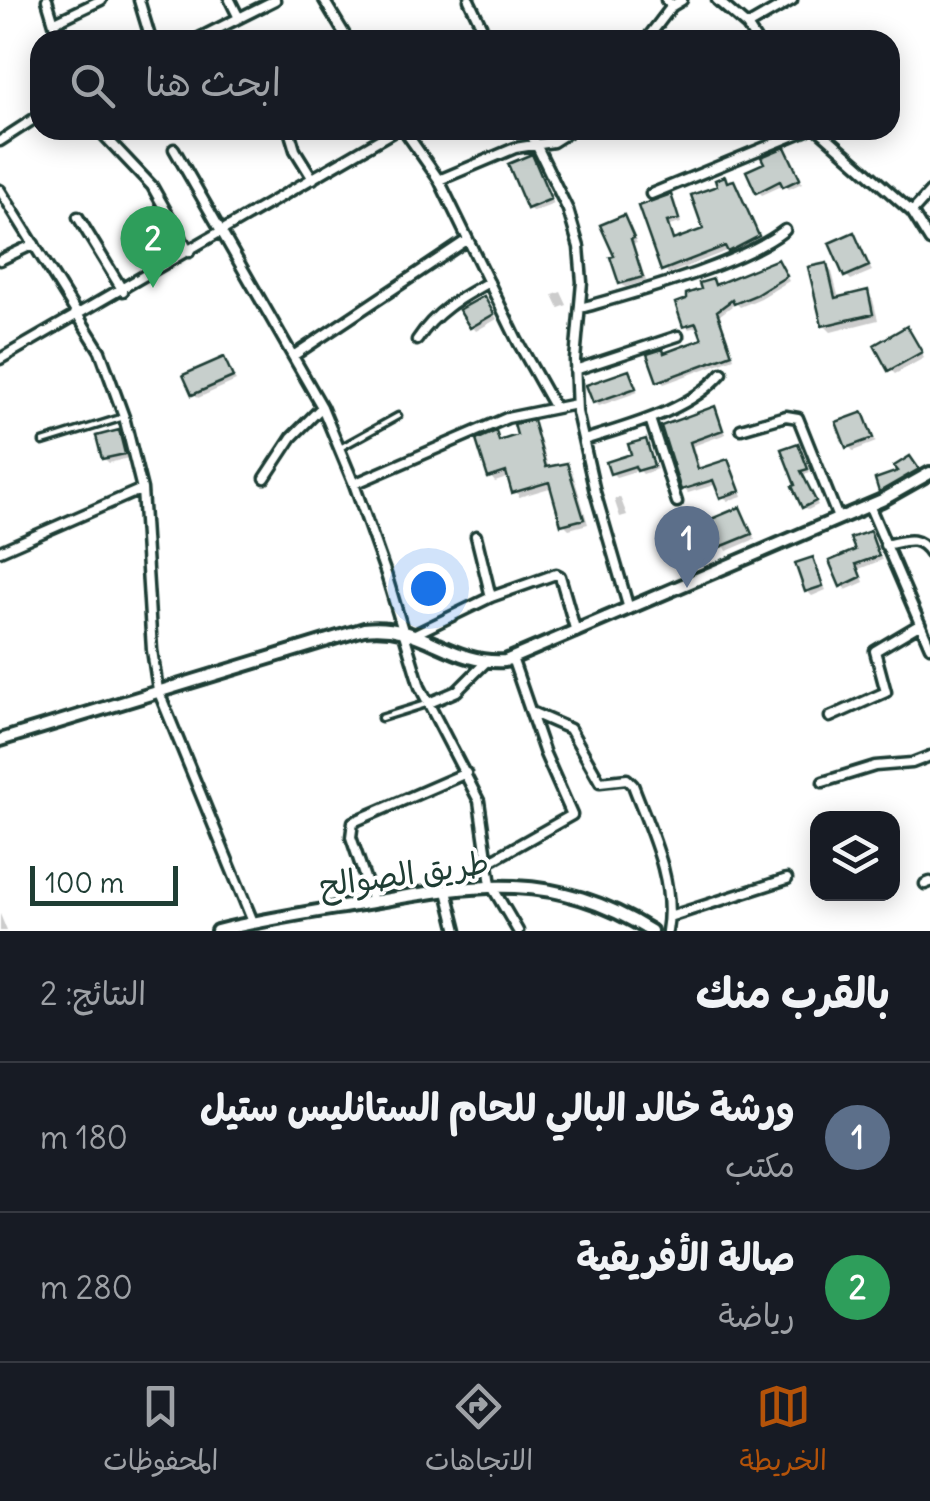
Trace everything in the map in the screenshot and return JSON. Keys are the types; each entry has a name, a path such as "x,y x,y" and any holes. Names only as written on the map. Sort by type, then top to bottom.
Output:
{"street":[{"path":"47,0 57,30"},
{"path":"55,22 101,0"},
{"path":"139,0 148,30"},
{"path":"230,0 238,18"},
{"path":"215,30 275,0"},
{"path":"324,0 342,30"},
{"path":"469,0 483,30"},
{"path":"652,30 669,3 682,0"},
{"path":"717,0 750,30"},
{"path":"747,26 792,0"},
{"path":"0,141 30,122"},
{"path":"107,140 128,157 152,186 188,252"},
{"path":"292,140 313,179"},
{"path":"0,359 379,140"},
{"path":"411,140 439,180 555,408"},
{"path":"533,140 574,226 582,265 576,404 595,492 628,610"},
{"path":"439,180 492,156 556,140"},
{"path":"652,194 783,140"},
{"path":"830,140 912,212 930,241"},
{"path":"174,149 322,407 354,484 420,688 479,801 491,885 518,931"},
{"path":"0,190 100,351 124,417 142,489 158,690 252,922"},
{"path":"912,212 930,192"},
{"path":"78,217 123,291"},
{"path":"581,308 697,270 759,246 785,230"},
{"path":"292,356 467,240"},
{"path":"0,260 34,244"},
{"path":"417,340 430,320 445,307 489,282"},
{"path":"575,370 678,336"},
{"path":"584,440 650,418 709,388 722,373"},
{"path":"354,484 489,424 576,404"},
{"path":"265,478 292,437 322,407"},
{"path":"742,429 786,416 798,418 838,518"},
{"path":"650,418 678,502"},
{"path":"2,736 364,629 402,629 456,654 486,662 512,658 869,505 930,473"},
{"path":"0,550 142,489"},
{"path":"869,505 930,646"},
{"path":"476,536 491,597"},
{"path":"885,546 913,538 930,553"},
{"path":"415,634 491,597 556,574 560,576 576,632"},
{"path":"830,717 886,692 874,651 919,625"},
{"path":"488,864 572,817 512,658"},
{"path":"429,704 457,691 486,662"},
{"path":"531,712 570,728 600,782 627,780 633,785 660,861 669,918 667,931"},
{"path":"823,782 875,766 912,763 930,756"},
{"path":"373,902 350,837 352,822 466,773"},
{"path":"669,918 787,879"},
{"name":"طريق الصوالح","path":"217,931 252,922 491,885 569,893 607,906 651,931"},
{"path":"447,891 456,930"}],"lane":[{"path":"340,448 398,416"},
{"path":"43,442 124,417"},
{"path":"382,718 429,704"}],"building":[{"path":"785,147 800,179 783,187 780,181 756,193 746,171 764,163 761,157"},
{"path":"532,154 551,199 527,209 508,164"},
{"path":"725,176 727,182 734,180 759,236 728,252 725,246 661,271 638,206 671,194 679,219 667,222 673,240 703,229 691,195 717,186 715,180"},
{"path":"624,215 643,277 619,284 610,257 614,256 600,225"},
{"path":"854,232 869,266 844,277 829,243"},
{"path":"778,259 787,276 756,295 734,304 732,300 717,311 732,354 657,382 647,354 663,349 664,353 702,339 696,323 683,327 675,303 701,289 699,283 713,279 715,285"},
{"path":"827,263 835,298 868,290 873,314 822,326 808,267"},
{"path":"484,296 494,314 470,328 459,310"},
{"path":"907,326 922,352 888,371 874,345"},
{"path":"224,357 233,377 192,395 183,375"},
{"path":"629,370 636,388 593,403 586,385"},
{"path":"715,406 723,430 690,442 698,469 728,459 740,491 720,498 713,480 681,490 661,426"},
{"path":"863,412 873,438 846,448 836,422"},
{"path":"533,420 546,467 567,463 584,519 561,525 549,482 512,493 506,472 488,478 476,440 496,431 499,441 517,435 514,424"},
{"path":"119,430 125,454 102,459 96,436"},
{"path":"646,439 654,466 637,471 635,466 610,474 606,462 631,454 628,444"},
{"path":"798,443 808,469 801,471 816,501 802,508 781,449"},
{"path":"910,456 919,469 879,492 875,479 898,471 894,466"},
{"path":"740,507 752,534 720,547 709,520"},
{"path":"870,531 879,556 856,564 861,577 840,587 829,561 855,550 850,538"},
{"path":"813,557 823,586 805,592 795,563"}],"place":[{"name":"صالة الأفريقية","path":"153,288"},
{"name":"ورشة خالد البالي للحام الستانليس ستيل","path":"687,588"}]}
